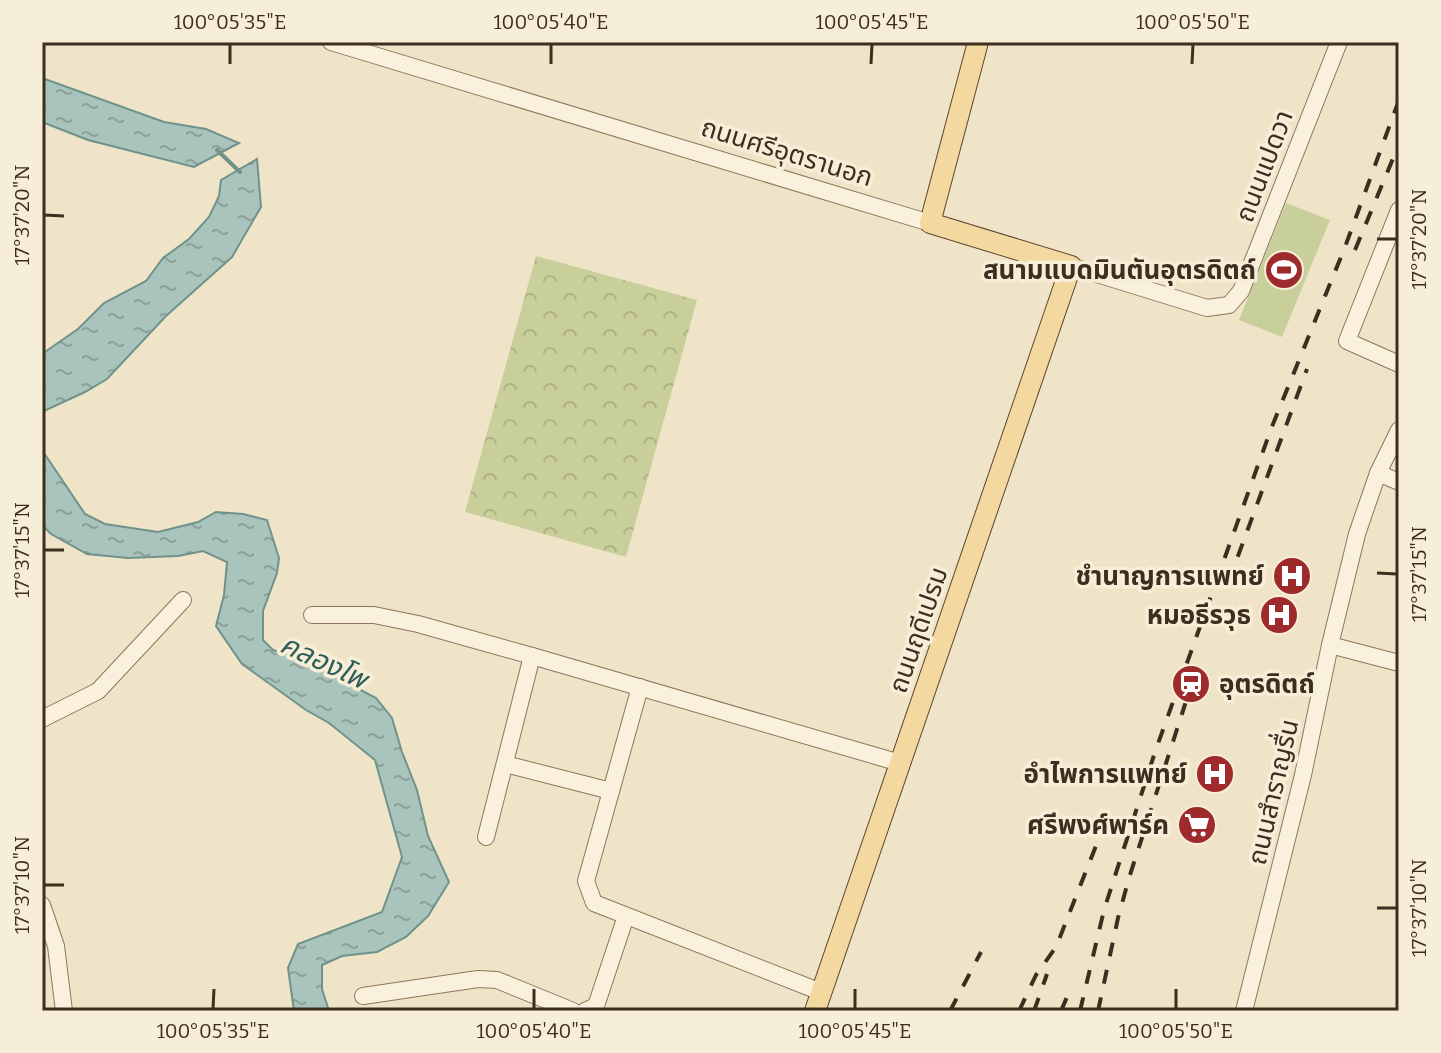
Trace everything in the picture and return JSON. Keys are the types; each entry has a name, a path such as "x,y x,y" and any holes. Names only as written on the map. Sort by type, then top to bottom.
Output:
{"main road":[{"path":"930,223 978,42"},
{"name":"ถนนศรีอุตรานอก","path":"930,223 1071,266"},
{"name":"ถนนฤดีเปรม","path":"818,1002 1071,266"}],"street":[{"name":"ถนนศรีอุตรานอก","path":"331,42 930,223"},
{"name":"ถนนแปดวา","path":"1229,305 1241,291 1339,42"},
{"path":"1399,210 1347,341 1399,364"},
{"name":"ถนนศรีอุตรานอก","path":"1071,266 1207,308 1229,305"},
{"name":"ถนนสำราญรื่น","path":"1244,1011 1303,775 1357,534 1378,473 1399,430"},
{"path":"1378,473 1399,482"},
{"path":"42,719 98,691 183,600"},
{"path":"312,615 374,615 418,624 900,763"},
{"path":"1330,645 1399,663"},
{"path":"486,837 532,656"},
{"path":"640,687 586,881 594,903 818,1002"},
{"path":"505,764 611,791"},
{"path":"42,905 56,946 64,1011"},
{"path":"585,1011 596,1006 626,916"},
{"name":"ถนนสำราญรื่น","path":"1232,1011 1263,937"},
{"path":"363,996 478,979 497,980 573,1011"}],"green space":[{"name":"สนามแบดมินตันอุตรดิตถ์","path":"1286,203 1330,220 1282,337 1239,320"},
{"path":"536,256 697,300 626,557 465,512"}],"water":[{"path":"42,78 164,122 206,129 239,143 194,167 88,140 42,122"},
{"path":"257,159 261,207 232,257 166,316 107,379 42,412 42,354 78,329 104,303 146,281 163,258 189,239 209,217 219,196 221,180"},
{"path":"42,450 85,514 105,524 158,532 198,522 216,512 267,520 279,558 277,573 263,611 263,640 273,650 306,661 376,698 392,718 417,790 428,836 449,882 428,916 406,937 377,952 342,956 322,965 322,989 329,1011 294,1011 288,968 298,944 382,912 402,857 375,760 329,723 242,664 216,626 224,595 227,562 203,551 178,556 128,558 87,554 51,534 42,525"}],"waterway":[{"name":"คลองโพ","path":"217,150 240,172"}],"railway":[{"path":"1080,1011 1104,910 1155,752 1271,429 1345,247 1399,100"},
{"path":"1355,250 1399,144"},
{"path":"1228,583 1307,369"},
{"path":"1098,1011 1129,878 1189,692"},
{"path":"1019,1011 1036,975 1056,947 1109,813"},
{"path":"950,1011 981,952"},
{"path":"1034,1011 1047,974"},
{"path":"1061,1011 1070,990"}],"place":[{"name":"สนามแบดมินตันอุตรดิตถ์","path":"1284,270"},
{"name":"ชำนาญการแพทย์","path":"1292,576"},
{"name":"หมอธีรวุธ","path":"1279,615"},
{"name":"อุตรดิตถ์","path":"1191,684"},
{"name":"อำไพการแพทย์","path":"1215,774"},
{"name":"ศรีพงศ์พาร์ค","path":"1197,825"}]}
